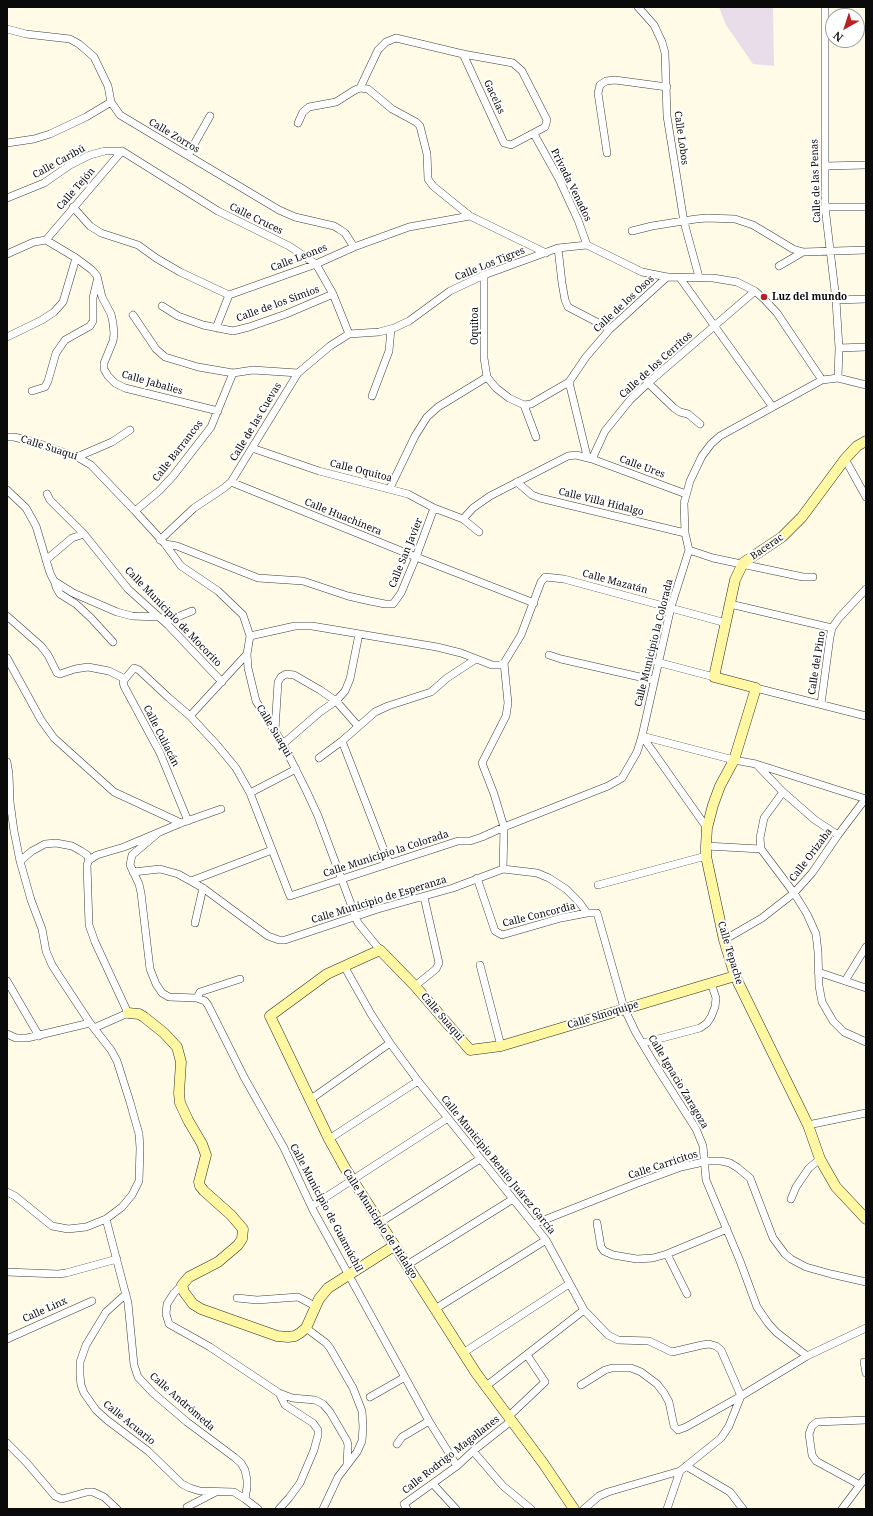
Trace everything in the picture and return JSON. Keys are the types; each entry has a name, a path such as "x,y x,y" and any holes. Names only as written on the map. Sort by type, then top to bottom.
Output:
{"street":[{"name":"Calle Lobos","path":"638,7 654,25 662,42 665,53 667,116 684,222 699,277"},
{"name":"Calle de las Penas","path":"825,7 825,207 836,300 839,348 838,378"},
{"name":"Calle Zorros","path":"7,29 26,34 70,39 79,44 94,57 108,86 112,102 120,115 279,210 295,217 334,226 340,229 345,233 354,247"},
{"path":"298,123 303,112 309,107 336,102 360,88 378,50 386,42 396,38 463,54 513,63 519,67 547,120 545,127 534,134"},
{"name":"Gacelas","path":"463,54 504,143 510,145 534,134"},
{"path":"607,153 598,93 600,86 606,81 615,80 667,87"},
{"path":"360,88 368,89 392,109 416,122 420,126 427,154 428,179 433,186 470,216 546,253"},
{"path":"7,143 34,139 50,134 86,117 112,102"},
{"path":"188,155 210,116"},
{"name":"Privada Venados","path":"534,134 558,178 578,220 587,245"},
{"name":"Calle Caribú","path":"7,198 44,183 90,155 105,151 122,151"},
{"name":"Calle Tejón","path":"46,240 122,151"},
{"name":"Calle Cruces","path":"122,151 218,211 289,246 316,264 333,294 349,334"},
{"path":"825,166 866,165"},
{"path":"73,207 90,226 101,233 138,245 156,258 180,272 229,295 216,328"},
{"path":"825,207 866,207"},
{"name":"Calle Leones","path":"229,295 316,264 354,247 409,227 470,216"},
{"path":"632,231 652,226 707,218 735,219 753,225 793,249 803,252 866,250"},
{"path":"7,254 34,242 46,240"},
{"name":"Calle Jabalies","path":"46,240 76,258 92,270 97,276 97,281 102,296 111,314 114,334 113,341 104,363 104,369 115,383 125,388 218,411"},
{"path":"587,245 642,272 668,277 713,278 737,282 755,291 777,313 822,380"},
{"name":"Calle Los Tigres","path":"298,373 330,346 349,334 379,332 391,329 409,321 450,291 484,275 558,248 587,245"},
{"path":"558,248 562,283 565,300 568,307 610,329"},
{"path":"779,266 803,252"},
{"path":"7,337 42,320 54,312 63,302 76,258"},
{"name":"Oquitoa","path":"484,275 484,358 486,377"},
{"name":"Calle de los Osos","path":"524,405 532,404 569,382 586,357 610,329 668,277"},
{"path":"680,278 772,406"},
{"path":"32,391 44,387 48,381 56,353 65,340 90,326 93,321 93,298 97,281"},
{"name":"Calle de los Cerritos","path":"589,458 605,431 619,412 648,383 755,291"},
{"name":"Calle de los Simios","path":"162,306 178,316 203,325 233,331 249,327 333,294"},
{"path":"836,300 866,299"},
{"path":"133,315 156,349 165,357 198,367 233,373 253,370 298,373"},
{"path":"372,396 389,351 391,329"},
{"path":"839,348 866,347"},
{"name":"Calle Barrancos","path":"135,511 159,491 173,476 210,427 233,373"},
{"name":"Calle de las Cuevas","path":"231,482 298,373"},
{"path":"390,488 415,436 427,417 438,407 486,377 496,388 509,398 524,405 536,437"},
{"path":"813,577 803,577 743,563 713,558 689,550 685,533 684,503 686,494 690,481 702,456 711,444 720,436 772,406 822,380 838,378 866,384"},
{"path":"463,519 473,508 490,496 568,456 576,455 589,458 569,382"},
{"path":"648,383 674,408 680,412 688,414 700,424"},
{"path":"78,457 112,442 130,430"},
{"name":"Calle Suaqui","path":"7,437 14,437 34,442 78,457 91,465 135,511 181,566 218,591 243,615 250,636 247,654 248,668 256,701 283,744 318,816 355,916 362,928 380,950 415,986 470,1050"},
{"name":"Bacerac","path":"714,677 736,580 743,563 788,532 802,517 845,459 857,446 866,441"},
{"name":"Calle Oquitoa","path":"252,448 320,471 390,488 408,494 434,508 463,519 479,532"},
{"name":"Calle Ures","path":"589,458 686,494"},
{"path":"845,459 866,497"},
{"path":"162,542 194,508 231,482"},
{"name":"Calle Huachinera","path":"231,482 534,603"},
{"name":"Calle Villa Hidalgo","path":"517,482 532,495 540,498 685,533"},
{"path":"7,490 26,508 33,520 50,573 60,594 76,604 91,618 112,642"},
{"name":"Calle Municipio de Mocorito","path":"47,494 50,500 84,534 128,588 165,622 222,682"},
{"name":"Calle San Javier","path":"162,542 177,546 258,578 303,580 362,599 384,604 393,604 401,593 434,508"},
{"path":"46,560 72,538 84,534"},
{"name":"Calle Municipio la Colorada","path":"272,850 290,896 342,880 390,862 458,840 470,840 482,837 608,786 622,778 637,752 642,736 653,680 671,607 689,550"},
{"name":"Calle Mazatán","path":"534,603 541,582 545,577 564,579 726,623"},
{"path":"54,581 73,594 117,612 132,616 159,617"},
{"name":"Calle del Pino","path":"821,704 832,628 839,618 866,589"},
{"path":"503,869 504,827 494,794 482,763 506,716 508,703 504,663 521,635 534,603"},
{"path":"730,604 832,628"},
{"path":"165,622 192,611"},
{"path":"7,616 41,646 48,655 57,673 60,674 75,669 88,667 109,671 124,679 133,669 135,668 139,670 190,716 230,759 250,792 272,850 191,881"},
{"path":"250,636 295,626 312,626 431,646 461,654 492,665 500,665 504,663"},
{"path":"283,744 320,712 336,701 345,691 350,679 359,634"},
{"path":"190,716 247,654"},
{"path":"549,654 561,659 653,680"},
{"path":"7,658 43,724 54,738 114,792 185,822"},
{"path":"319,758 342,741 375,712 388,706 431,692 447,678 476,659"},
{"path":"658,662 866,716"},
{"path":"275,730 278,682 281,677 286,674 294,675 336,701 358,726"},
{"name":"Calle Culiacán","path":"124,679 124,686 160,753 185,822"},
{"name":"Calle Tepache","path":"756,688 734,760 712,804 706,828 706,851 724,940 735,976 808,1125 820,1159 836,1187 866,1219"},
{"path":"642,736 734,760 756,764 866,798"},
{"path":"642,736 706,828"},
{"path":"342,741 390,862"},
{"path":"7,762 12,816 20,861 31,900 42,929 49,959 60,979 92,1026 112,1050 122,1074 135,1119 140,1148 139,1180 137,1187 122,1207 106,1219 86,1227 61,1229 46,1222 15,1196 7,1192"},
{"path":"756,764 783,792 815,820 838,835"},
{"path":"250,792 296,769"},
{"path":"783,792 764,818 760,838 761,849 794,893 807,914 816,934 819,986 822,1002 833,1021 844,1032 866,1042"},
{"name":"Calle Orizaba","path":"724,940 762,918 794,893 812,873 866,798"},
{"path":"88,863 97,855 221,809"},
{"path":"158,832 132,855 130,865 139,884 150,969 158,989 166,996 172,998 197,998 200,992 240,979"},
{"path":"20,861 32,851 45,844 56,843 72,846 87,855 89,925 95,942 128,1014"},
{"path":"598,885 706,851 761,849"},
{"name":"Calle Municipio de Esperanza","path":"133,872 160,869 173,872 203,888 268,936 279,940 285,940 378,908 424,897 453,888 503,869 537,873 549,878 566,889 579,902 587,913"},
{"name":"Calle Concordia","path":"477,878 495,931 502,935 561,918 587,913 597,913"},
{"path":"194,923 203,888"},
{"path":"415,986 436,969 439,963 424,897"},
{"name":"Calle Ignacio Zaragoza","path":"597,913 624,1008 642,1044 696,1129 703,1146 706,1180 746,1275 757,1307 762,1316 776,1332 807,1356"},
{"path":"845,981 863,957 866,947"},
{"path":"344,966 380,950"},
{"path":"480,965 501,1046"},
{"name":"Calle Municipio de Hidalgo","path":"344,966 318,980 270,1016 329,1139 352,1180 463,1353 486,1387 543,1463 574,1509"},
{"name":"Calle Municipio Benito Juárez García","path":"344,966 371,1014 418,1081 546,1240 584,1310 608,1335 618,1340 649,1341 672,1352 709,1344 716,1346 721,1350 741,1396"},
{"path":"818,972 866,988"},
{"name":"Calle Sinoquipe","path":"470,1050 501,1046 735,976"},
{"path":"7,981 39,1036"},
{"path":"642,1044 700,1028 707,1023 715,1007 716,998 711,983"},
{"name":"Calle Municipio de Guamúchil","path":"197,998 202,999 208,1005 244,1077 284,1148 312,1206 429,1421 457,1466"},
{"path":"7,1034 21,1039 92,1026 128,1014 139,1014 164,1034 176,1047 181,1062 179,1093 180,1103 202,1144 206,1155 199,1182 200,1186 231,1215 243,1229 242,1239 238,1245 218,1262 189,1277 174,1293 167,1304 166,1314 169,1324 210,1346 279,1393 292,1398 315,1400 326,1406 347,1440 347,1463"},
{"path":"311,1099 390,1043"},
{"path":"329,1139 418,1081"},
{"path":"808,1125 866,1113"},
{"path":"312,1206 448,1118"},
{"path":"380,1223 480,1159"},
{"path":"792,1199 796,1187 809,1168 820,1159"},
{"name":"Calle Carricitos","path":"534,1224 681,1167 714,1160 730,1163 750,1178 773,1238 785,1254 791,1259 806,1267 866,1282"},
{"path":"407,1265 513,1199"},
{"name":"Calle Andrómeda","path":"106,1219 126,1294 134,1365 138,1377 153,1393 186,1422 234,1456 241,1463 245,1470 247,1480 245,1499"},
{"path":"597,1223 601,1247 608,1253 626,1258 638,1259 653,1258 667,1254 726,1229"},
{"path":"435,1309 546,1240"},
{"path":"182,1285 188,1298 201,1308 277,1336 295,1336 306,1328 315,1306 323,1293 335,1283 394,1246"},
{"path":"667,1254 687,1294"},
{"path":"7,1272 58,1274 117,1259"},
{"path":"463,1353 569,1284"},
{"name":"Calle Acuario","path":"126,1294 106,1312 86,1345 80,1362 80,1381 84,1393 92,1406 148,1451 182,1484 200,1491 234,1492 245,1499"},
{"path":"237,1298 257,1300 298,1297 315,1306"},
{"name":"Calle Linx","path":"7,1339 92,1300"},
{"path":"486,1387 584,1310"},
{"path":"306,1328 326,1343 330,1348 358,1400 362,1411 362,1441 357,1452 347,1463 332,1487 323,1509"},
{"path":"581,1385 605,1370 612,1368 631,1368 641,1372 657,1384 664,1393 669,1402 675,1428 678,1430 741,1396 807,1356 866,1328"},
{"name":"Calle Rodrigo Magallanes","path":"405,1506 457,1466 510,1419 545,1382 527,1355"},
{"path":"864,1362 866,1372"},
{"path":"370,1397 405,1377"},
{"path":"279,1393 285,1404 313,1423 318,1430 314,1450 300,1483 290,1498 279,1509"},
{"path":"584,1509 599,1496 608,1492 680,1471 712,1446 725,1433 733,1418 741,1396"},
{"path":"860,1485 816,1461 812,1455 809,1434 812,1426 817,1422 866,1420"},
{"path":"397,1444 402,1437 429,1421"},
{"path":"7,1443 26,1462 55,1496 62,1499 93,1492 104,1497 117,1509"},
{"path":"473,1451 503,1486 530,1509"},
{"path":"686,1466 730,1492 743,1509"},
{"path":"667,1509 680,1471"},
{"path":"847,1508 866,1477"},
{"path":"433,1484 456,1509"},
{"path":"187,1507 216,1492"},
{"path":"245,1499 258,1509"}],"shaded area":[{"path":"719,7 773,7 774,66 753,64 726,25"}],"place":[{"name":"Luz del mundo","path":"764,297"}]}
